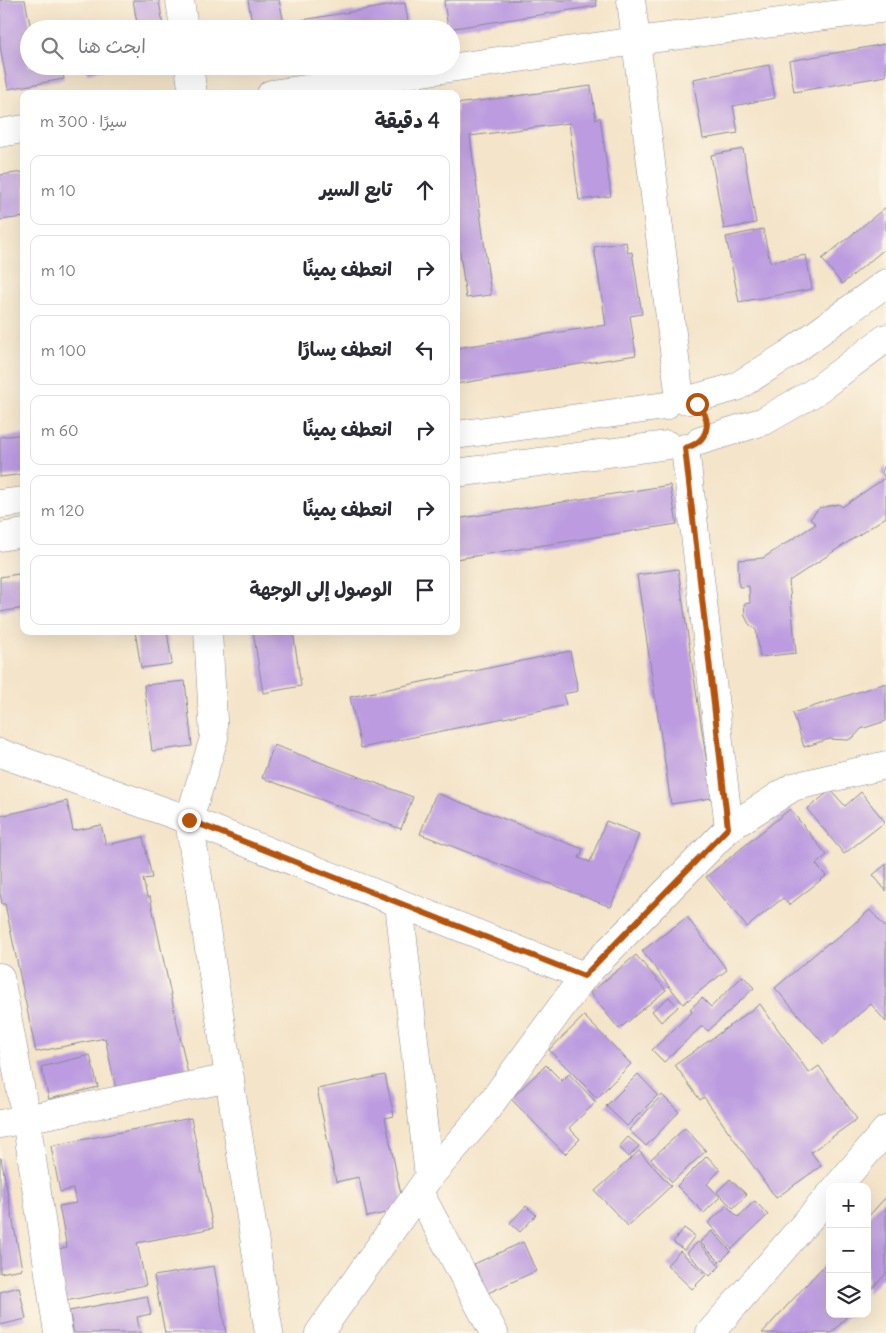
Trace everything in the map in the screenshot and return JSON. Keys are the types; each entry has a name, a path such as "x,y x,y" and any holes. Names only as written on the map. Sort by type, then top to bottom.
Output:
{"street":[{"path":"180,0 183,20"},
{"path":"631,0 678,401"},
{"path":"460,67 886,8"},
{"path":"190,75 192,90"},
{"path":"299,90 402,75"},
{"path":"0,132 20,130"},
{"path":"460,434 678,401 736,387 789,354 886,283"},
{"path":"460,473 684,445 764,421 813,393 886,338"},
{"path":"678,401 697,404 703,409 707,425 705,434 684,445 662,438 658,430 657,422 660,412 678,401"},
{"path":"684,445 728,828"},
{"path":"0,504 20,501"},
{"path":"0,537 20,534"},
{"path":"208,635 214,738 189,820 269,1333"},
{"path":"0,753 189,820 584,976"},
{"path":"326,1329 424,1184 481,1117 584,976 728,828 793,787 886,765"},
{"path":"399,903 424,1184 494,1333"},
{"path":"0,977 13,1121 58,1333"},
{"path":"13,1121 230,1078"},
{"path":"840,1183 886,1130"},
{"path":"710,1333 826,1200"}],"building":[{"path":"0,0 25,0 29,20 20,20 20,75 63,75 64,79 8,89 0,46"},
{"path":"133,0 159,0 162,20 136,20"},
{"path":"248,0 279,0 283,20 251,20"},
{"path":"596,0 597,6 460,27 460,20 447,20 444,1"},
{"path":"405,3 408,20 302,20"},
{"path":"886,44 886,76 794,92 789,61"},
{"path":"769,65 775,98 733,106 738,133 703,139 693,79"},
{"path":"591,86 596,120 600,117 611,196 579,200 569,123 470,136 491,295 466,298 460,252 460,103"},
{"path":"743,149 756,223 724,229 711,155"},
{"path":"20,172 20,218 0,220 0,175"},
{"path":"886,207 886,248 842,284 822,259"},
{"path":"763,229 770,262 806,255 812,289 739,302 726,237"},
{"path":"626,242 628,253 632,252 642,314 630,316 636,355 460,383 460,347 606,325 594,247"},
{"path":"20,434 20,474 0,477 0,437"},
{"path":"886,466 886,517 789,581 796,653 760,657 756,630 749,624 745,616 744,604 750,603 749,586 739,587 738,560 763,558 816,524 810,519 819,508 839,504 842,507 885,478 882,473"},
{"path":"670,485 677,524 460,558 460,518"},
{"path":"678,569 712,798 671,804 637,575"},
{"path":"20,574 20,609 0,612 0,577"},
{"path":"136,635 168,635 172,664 141,668"},
{"path":"254,635 294,635 301,686 263,693"},
{"path":"570,651 578,691 563,694 566,705 361,748 350,697"},
{"path":"185,681 192,746 152,751 144,685"},
{"path":"886,683 886,721 861,729 854,737 848,740 829,739 804,747 793,713"},
{"path":"274,745 413,797 401,829 262,778"},
{"path":"831,790 845,806 861,792 885,822 844,854 807,809"},
{"path":"436,793 583,849 579,858 590,862 606,821 639,834 611,907 420,834"},
{"path":"67,801 73,831 101,825 106,845 143,837 152,878 143,879 147,897 150,897 189,1079 117,1094 105,1038 36,1052 5,904 2,904 0,893 0,816"},
{"path":"790,809 827,855 816,864 826,876 789,905 783,898 747,927 706,877"},
{"path":"886,864 886,891 873,875"},
{"path":"870,910 886,928 886,1022 871,1004 824,1044 775,988"},
{"path":"687,917 727,970 683,1004 642,951"},
{"path":"636,955 666,990 619,1029 590,993"},
{"path":"743,976 754,988 708,1031 702,1026 664,1062 652,1050 692,1012 690,1009 702,998 711,1007"},
{"path":"669,997 678,1007 661,1022 652,1011"},
{"path":"760,1004 809,1073 819,1066 857,1119 811,1152 821,1166 776,1198 704,1097 700,1100 675,1065"},
{"path":"584,1016 631,1064 597,1098 549,1050"},
{"path":"90,1055 98,1087 49,1099 41,1067"},
{"path":"546,1065 562,1081 569,1074 596,1102 569,1128 580,1139 565,1154 511,1099"},
{"path":"638,1074 658,1095 627,1126 606,1106"},
{"path":"385,1075 394,1116 385,1118 404,1209 367,1217 359,1177 336,1182 317,1089"},
{"path":"662,1095 679,1112 646,1146 629,1130"},
{"path":"191,1118 213,1228 137,1243 146,1285 65,1301 55,1250 67,1247 59,1206 76,1203 73,1189 60,1192 51,1146"},
{"path":"685,1128 706,1151 672,1182 651,1159"},
{"path":"628,1137 639,1146 629,1157 619,1147"},
{"path":"639,1151 671,1186 628,1226 595,1191"},
{"path":"707,1156 720,1170 707,1184 720,1197 704,1213 677,1186"},
{"path":"0,1158 22,1269 0,1273"},
{"path":"730,1179 747,1195 733,1208 717,1192"},
{"path":"886,1197 886,1274 871,1290 871,1228 871,1214"},
{"path":"755,1201 768,1215 732,1249 708,1223 727,1206 738,1217"},
{"path":"526,1206 536,1215 520,1232 510,1223"},
{"path":"684,1228 695,1236 684,1250 673,1242"},
{"path":"712,1231 731,1251 720,1262 700,1242"},
{"path":"523,1242 536,1271 488,1293 474,1264"},
{"path":"698,1242 720,1266 710,1276 687,1253"},
{"path":"680,1251 706,1275 692,1289 667,1265"},
{"path":"826,1263 826,1318 845,1318 832,1333 762,1333"},
{"path":"214,1266 226,1333 165,1333 154,1276"},
{"path":"19,1287 26,1319 0,1325 0,1292"},
{"path":"147,1296 151,1314 137,1317 140,1333 74,1333 69,1311"}],"route":[{"path":"189,820 584,976 728,828 685,448 693,446 705,434 706,418 703,409 697,404"}]}
